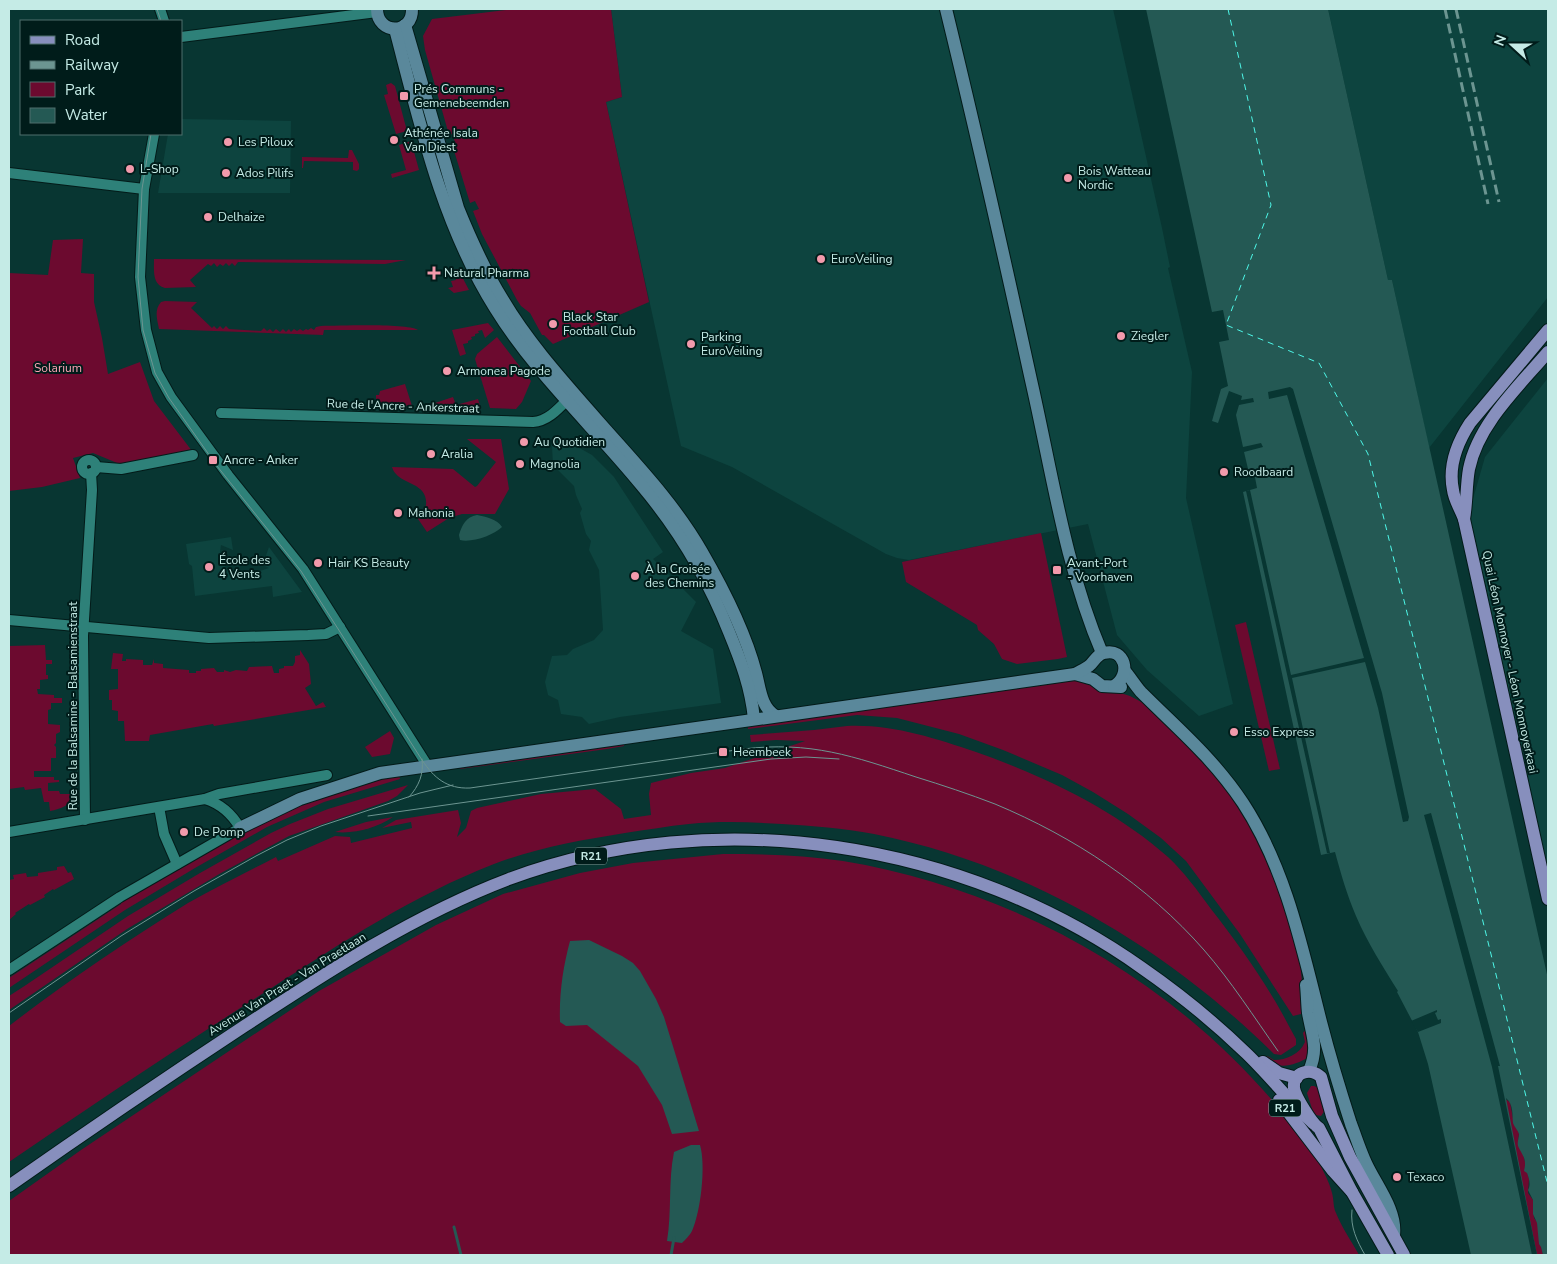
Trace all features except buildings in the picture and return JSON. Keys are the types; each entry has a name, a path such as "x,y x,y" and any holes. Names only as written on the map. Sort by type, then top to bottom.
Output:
{"main road":[{"path":"1464,519 1453,491 1452,472 1454,454 1460,437 1548,330"},
{"path":"1464,519 1469,468 1478,443 1488,424 1548,352"},
{"name":"Quai Léon Monnoyer - Léon Monnoyerkaai","path":"1464,519 1548,899"},
{"name":"Avenue Van Praet - Van Praetlaan","path":"9,1186 308,984 368,948 432,914 506,881 565,862 625,849 706,841 788,842 870,853 942,871 1038,907 1092,936 1154,976 1242,1049 1295,1106 1316,1125"},
{"name":"Avenue Van Praet - Van Praetlaan","path":"1216,1027 1241,1041 1273,1070 1297,1078"},
{"name":"Avenue Van Praet - Van Praetlaan","path":"1216,1027 1279,1100 1333,1171 1352,1192 1388,1255"},
{"path":"1352,1192 1316,1125 1295,1091 1295,1082 1300,1074 1309,1071 1321,1077 1331,1112 1350,1157 1404,1255"},
{"path":"1316,1125 1327,1127 1330,1124 1331,1112"}],"street":[{"path":"182,37 377,11 381,23 387,27 400,27 411,18 413,9"},
{"path":"946,9 1031,380 1065,538 1077,587 1102,653"},
{"path":"400,27 442,197 456,236 485,292 505,324 571,397 649,477 681,520 700,549 726,597 744,638 764,704 768,711 776,716"},
{"path":"154,135 144,189 140,254 141,294 146,330 157,372 172,397 228,475 294,557 427,765"},
{"path":"9,173 144,189"},
{"path":"571,397 643,486 691,554 720,610 742,666 751,695 754,719"},
{"name":"Rue de l'Ancre - Ankerstraat","path":"221,413 533,422 547,418 571,397"},
{"name":"Rue de la Balsamine - Balsamienstraat","path":"85,820 83,627 93,470 121,469 194,455"},
{"path":"9,620 177,636 223,638 322,634 340,627"},
{"path":"1075,674 1091,664 1102,653 1115,654 1121,658 1125,671 1120,683 1114,686"},
{"path":"1091,664 1090,672 1093,679"},
{"path":"1125,671 1141,691 1202,750 1232,787 1261,834 1281,880 1302,945 1334,1072 1362,1156 1379,1187 1394,1222 1394,1235"},
{"path":"9,970 120,897 240,828 320,791 380,773 1075,674 1093,679 1102,686 1114,686 1141,691"},
{"path":"9,832 205,799 220,794 327,775"},
{"path":"205,799 216,803 228,812 240,828"},
{"path":"158,807 164,834 177,864"},
{"path":"1302,945 1308,1009 1315,1048 1309,1071"},
{"path":"1331,1112 1334,1072"}],"shaded area":[{"path":"611,9 1113,9 1192,372 1186,498 1233,704 1199,716 1147,670 1117,635 1088,524 909,560 897,558 886,554 732,467 681,446 606,102 622,97"},
{"path":"1328,9 1548,9 1548,297 1429,448 1392,280 1388,280"},
{"path":"182,119 291,121 290,193 158,193 168,135 182,135"},
{"path":"1548,378 1548,882 1467,520 1485,457"},
{"name":"À la Croisée des Chemins","path":"558,436 592,455 614,477 663,552 653,559 696,602 681,631 713,649 721,703 620,717 589,724 582,717 561,714 558,700 548,695 545,682 552,656 567,655 573,649 594,640 603,630 599,570 589,550 591,541 586,534 580,513 582,509 574,486 553,465 552,447"},
{"name":"École des 4 Vents","path":"231,537 233,550 221,545 220,552 224,565 230,572 240,578 243,572 257,572 269,568 265,566 266,562 264,561 269,547 302,592 273,597 272,586 195,596 192,566 189,564 186,544"}],"green space":[{"path":"515,9 611,9 622,97 606,102 649,302 553,344 542,335 530,313 517,300 482,234 473,211 479,209 475,201 470,203 452,144 455,142 452,134 449,135 425,50 423,36 432,19"},
{"path":"391,83 395,86 407,131 396,134 384,95 388,94 386,85"},
{"path":"411,141 419,170 392,178 391,174 406,170 399,145"},
{"path":"349,150 352,150 359,164 357,171 353,170 353,162 304,161 302,168 302,157 348,158"},
{"name":"Solarium","path":"83,239 81,273 94,274 94,302 108,374 140,362 154,401 192,451 122,465 93,453 73,458 80,478 42,487 9,491 9,273 48,275 53,240"},
{"path":"154,259 406,260 385,264 238,262 235,266 232,263 229,266 226,263 223,266 220,264 217,267 214,263 211,266 208,264 190,280 196,287 165,288 158,284 156,280"},
{"path":"458,269 469,290 454,293 448,288 453,287 451,281 456,280 453,270"},
{"path":"161,302 197,302 191,308 212,328 214,326 217,329 220,326 223,329 226,326 229,329 261,331 264,328 267,331 270,329 273,332 276,329 280,332 283,329 286,332 289,329 291,332 294,329 303,331 311,328 314,330 316,327 321,326 372,325 400,326 418,330 324,330 323,335 159,329 157,308"},
{"path":"488,323 494,330 485,338 482,330 478,331 479,333 471,337 472,339 468,343 463,344 466,354 460,356 452,330"},
{"path":"497,337 531,381 522,402 516,409 490,408 475,359 477,354"},
{"path":"405,384 412,406 376,405 376,395 379,395 380,391"},
{"path":"453,397 456,405 478,399 481,409 433,407 432,404"},
{"path":"467,439 501,439 509,489 495,514 462,514 449,518 427,532 416,516 425,510 425,495 417,486 400,478 392,467 453,469 475,487 496,462"},
{"path":"1041,533 1067,657 1017,664 1002,659 994,644 978,630 977,625 906,582 902,562"},
{"path":"1246,622 1280,769 1269,771 1235,625"},
{"path":"45,645 46,660 52,660 52,664 46,664 48,679 40,680 40,689 37,689 38,694 54,695 54,698 62,698 62,703 51,703 51,709 48,710 48,724 60,725 60,732 56,734 56,743 54,745 56,747 56,758 51,758 51,771 34,771 34,777 54,777 54,780 59,780 59,782 48,783 48,791 59,791 60,794 74,794 71,801 65,806 50,811 49,802 44,802 41,788 25,790 24,787 9,789 9,646"},
{"path":"300,650 309,664 311,684 305,688 316,706 323,702 326,707 150,735 149,741 125,741 124,721 118,721 118,711 112,710 112,700 109,700 109,690 118,689 118,669 111,669 113,653 123,654 122,661 126,661 126,659 143,660 143,665 152,665 154,659 154,663 163,664 163,668 189,670 189,673 196,673 196,671 201,671 201,669 214,668 217,672 224,672 224,670 230,672 236,670 247,671 249,667 272,666 274,673 279,673 279,669 284,668 284,666 293,666 295,656 300,655"},
{"path":"1077,679 1130,696 1149,706 1175,730 1228,790 1260,843 1280,889 1300,961 1305,1013 1293,1016 1240,934 1186,861 1161,838 1128,814 1062,775 959,734 897,718 857,715 748,729 748,726"},
{"path":"847,726 880,727 913,733 1002,761 1052,783 1125,824 1168,857 1196,889 1251,963 1296,1039 1296,1045 1281,1055 1274,1054 1232,1015 1187,978 1139,945 1090,915 1038,888 985,866 930,848 851,830 759,823 723,822 689,824 608,836 542,849 494,864 435,890 324,954 171,1053 9,1162 9,1026 120,947 188,903 221,885 276,857 278,861 335,836 350,837 351,843 412,828 411,822 382,828 396,820 458,810 461,823 457,837 466,828 471,811 541,794 595,789 621,809 624,819 651,815 649,794 651,783 691,773 725,768 805,741 776,740 751,742 750,735"},
{"path":"390,731 394,738 390,754 372,757 365,747"},
{"path":"624,743 624,746 607,749 460,769 459,766"},
{"path":"399,775 400,779 324,802 267,827 125,910 9,988 9,978 121,904 119,900 258,824 301,805"},
{"path":"408,785 397,796 388,801 289,836 221,873 127,929 9,1010 9,996 128,916 200,873 290,824 328,809"},
{"path":"393,817 366,829 351,832 335,832 366,822"},
{"path":"723,854 783,855 828,859 912,876 979,898 1044,925 1106,959 1164,999 1218,1044 1267,1095 1317,1159 1331,1188 1338,1219 1359,1255 9,1255 9,1201 81,1150 319,991 436,925 503,894 580,873 633,863"},
{"path":"64,866 68,873 71,872 74,879 53,889 44,895 45,897 29,904 15,913 9,920 9,880 14,879 13,875 26,873 27,877 38,876 38,873 57,870 57,867"},
{"path":"1306,1029 1311,1047 1307,1058 1297,1063 1281,1066 1267,1058 1267,1056 1274,1060 1279,1060 1296,1053 1305,1042 1303,1033"},
{"path":"1311,1086 1318,1088 1325,1110 1321,1116 1313,1112 1307,1093"},
{"path":"1505,1099 1510,1102 1514,1124 1519,1133 1518,1145 1523,1153 1529,1179 1528,1193 1533,1200 1534,1218 1537,1222 1543,1255 1537,1255"}],"water":[{"path":"1146,9 1328,9 1388,280 1392,280 1548,979 1548,1255 1543,1255 1539,1244 1537,1223 1533,1214 1533,1200 1528,1190 1529,1179 1524,1171 1525,1160 1518,1146 1519,1134 1513,1123 1511,1107 1506,1098 1537,1255 1471,1255 1428,1064 1418,1032 1398,991 1360,926 1335,852 1321,855 1243,492 1257,488 1254,472 1249,473 1244,452 1263,447 1261,443 1243,447 1236,415 1239,405 1254,402 1253,398 1241,400 1242,396 1229,391 1218,423 1212,421 1221,389 1228,386 1219,342 1229,340 1223,310 1212,312"},
{"path":"477,515 494,520 502,527 482,538 460,540 459,535 465,522"},
{"path":"589,940 622,956 633,963 640,971 664,1017 699,1131 672,1134 662,1105 638,1066 587,1025 566,1026 560,1022 562,981 570,941"},
{"path":"691,1145 700,1145 702,1154 702,1188 698,1212 692,1231 682,1243 667,1241 674,1152"}],"pier":[{"path":"1290,387 1293,389 1382,693 1409,817 1408,821 1403,822 1378,708 1365,662 1292,678 1330,853 1327,853 1246,491 1250,490 1291,675 1364,658 1287,395 1269,399 1268,392"},
{"path":"1431,813 1500,1066 1498,1066 1537,1255 1532,1255 1492,1067 1424,815"},
{"path":"1437,1010 1435,1013 1438,1020 1441,1019 1441,1023 1418,1032 1411,1021"}],"waterway":[{"path":"454,1227 461,1255"},
{"path":"671,1255 674,1238"}],"ferry route":[{"path":"1228,9 1271,205 1226,325 1319,363 1368,454 1548,1186"}],"tram line":[{"path":"157,9 161,20"},
{"path":"151,135 142,189 138,277 143,330 155,373 169,398 217,466 301,571 422,760 436,777 454,787 470,788 743,749 790,747 831,752 852,757 936,783 995,804 1024,817 1081,848 1134,884 1182,926 1204,950 1233,987 1278,1051"},
{"path":"368,816 771,759 806,757 839,759"},
{"path":"409,797 416,789 420,780 422,759"},
{"path":"9,1013 121,936 194,891 287,840 321,826 420,793 453,785"},
{"path":"1352,1210 1353,1228 1365,1255"}],"railway":[{"path":"1445,9 1488,204"},
{"path":"1456,9 1499,202"}],"place":[{"name":"Prés Communs - Gemenebeemden","path":"404,96"},
{"name":"Athénée Isala Van Diest","path":"394,140"},
{"name":"Les Piloux","path":"228,142"},
{"name":"L-Shop","path":"130,169"},
{"name":"Ados Pilifs","path":"226,173"},
{"name":"Bois Watteau Nordic","path":"1068,178"},
{"name":"Delhaize","path":"208,217"},
{"name":"EuroVeiling","path":"821,259"},
{"name":"Natural Pharma","path":"434,273"},
{"name":"Black Star Football Club","path":"553,324"},
{"name":"Ziegler","path":"1121,336"},
{"name":"Parking EuroVeiling","path":"691,344"},
{"name":"Armonea Pagode","path":"447,371"},
{"name":"Au Quotidien","path":"524,442"},
{"name":"Aralia","path":"431,454"},
{"name":"Ancre - Anker","path":"213,460"},
{"name":"Magnolia","path":"520,464"},
{"name":"Roodbaard","path":"1224,472"},
{"name":"Mahonia","path":"398,513"},
{"name":"Hair KS Beauty","path":"318,563"},
{"name":"École des 4 Vents","path":"209,567"},
{"name":"Avant-Port - Voorhaven","path":"1057,570"},
{"name":"À la Croisée des Chemins","path":"635,576"},
{"name":"Esso Express","path":"1234,732"},
{"name":"Heembeek","path":"723,752"},
{"name":"De Pomp","path":"184,832"},
{"name":"Texaco","path":"1397,1177"}]}
